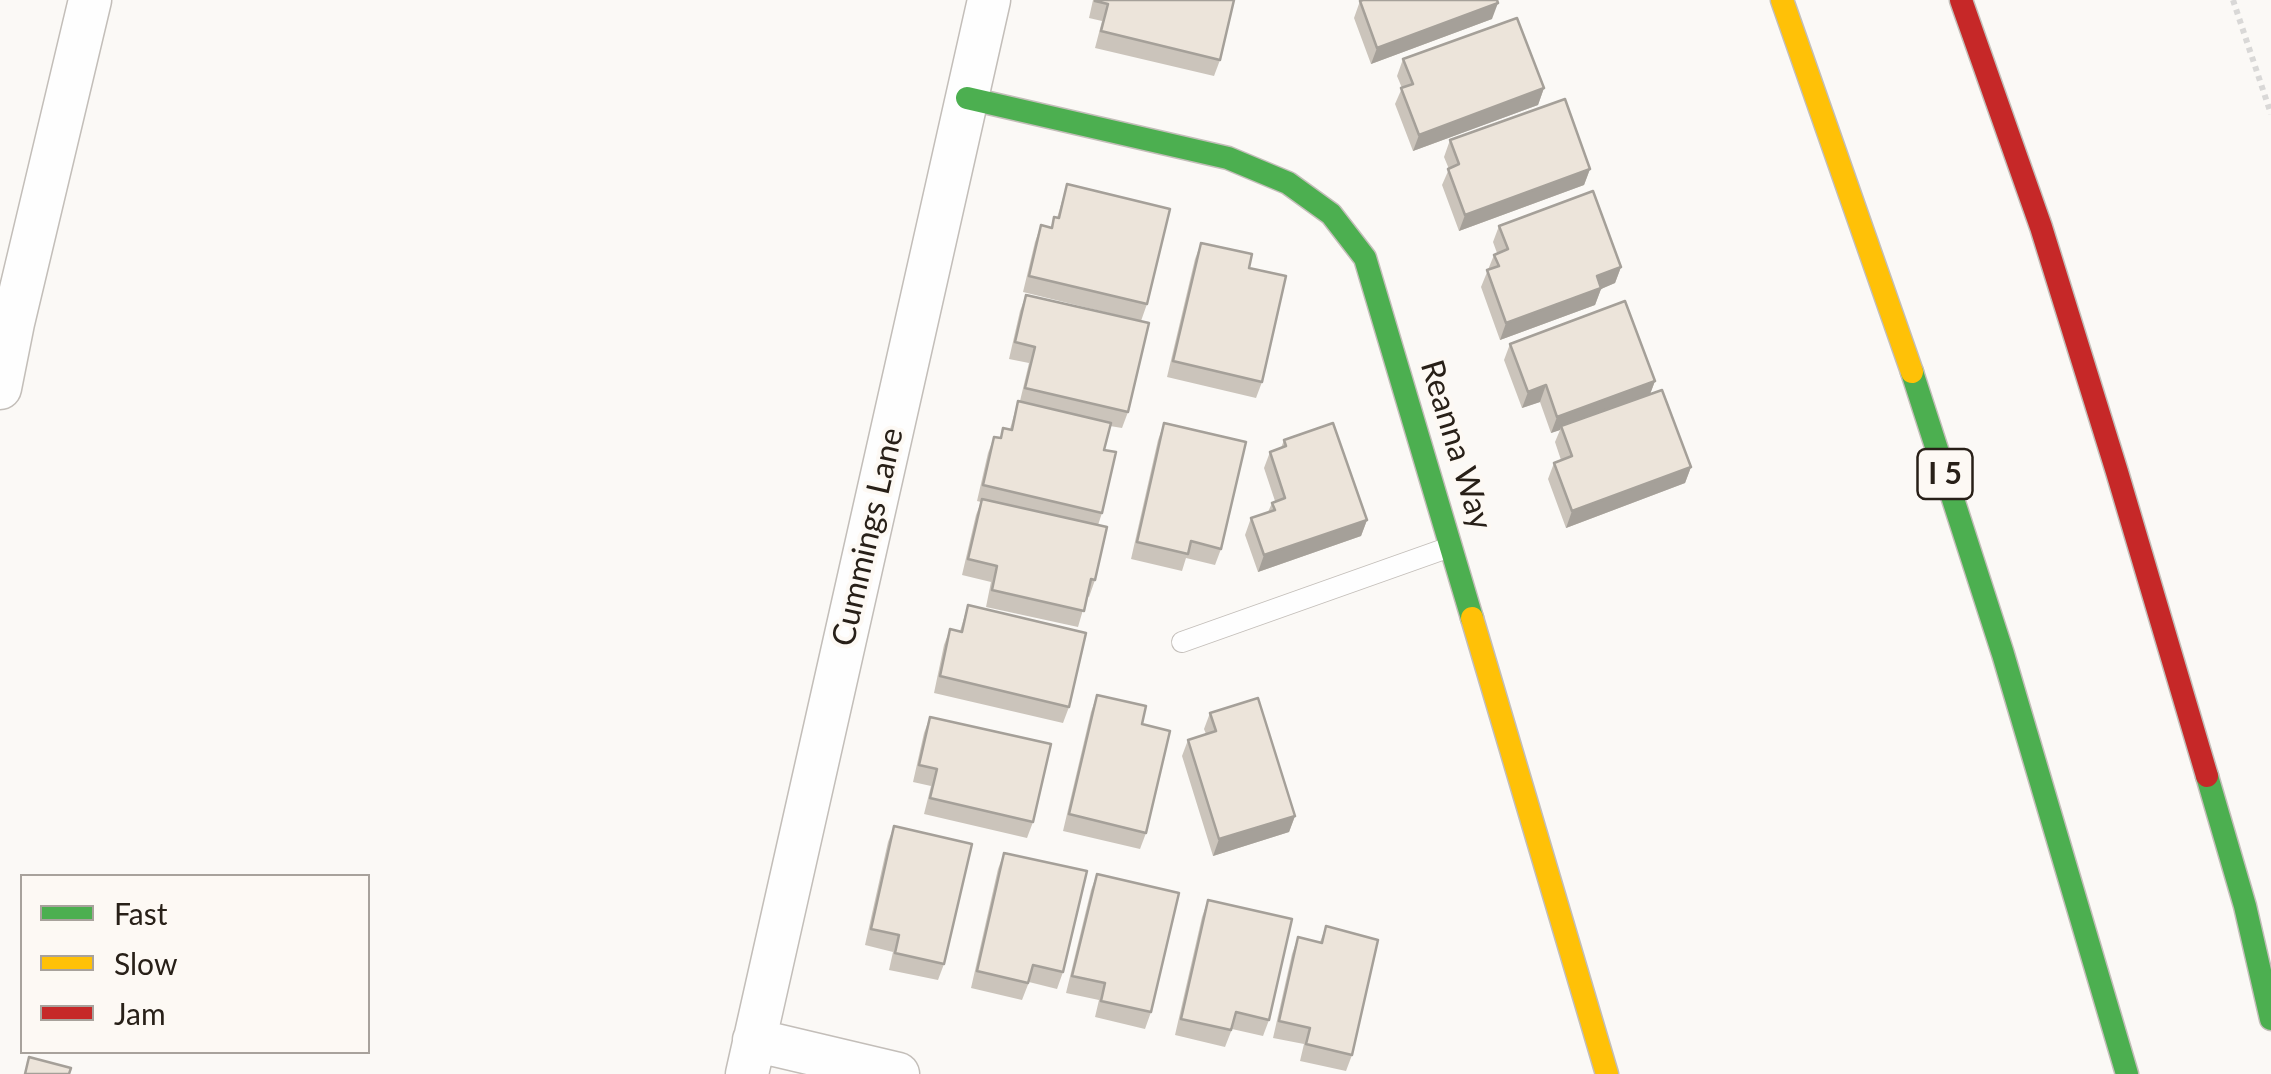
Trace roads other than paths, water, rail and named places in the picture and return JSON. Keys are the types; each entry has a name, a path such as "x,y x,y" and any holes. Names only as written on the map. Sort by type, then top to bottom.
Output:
{"main road":[{"name":"I 5","path":"1782,0 1923,404 2003,654 2127,1074"},
{"path":"1961,0 2041,228 2117,472 2244,906 2271,1019"},
{"name":"Reanna Way","path":"966,98 1228,158 1288,183 1332,214 1365,258 1607,1074"}],"street":[{"path":"0,388 7,322 90,0"},
{"name":"Cummings Lane","path":"750,1057 988,0"},
{"path":"750,1057 898,1074"}],"lane":[{"path":"1182,642 1452,546"}]}
